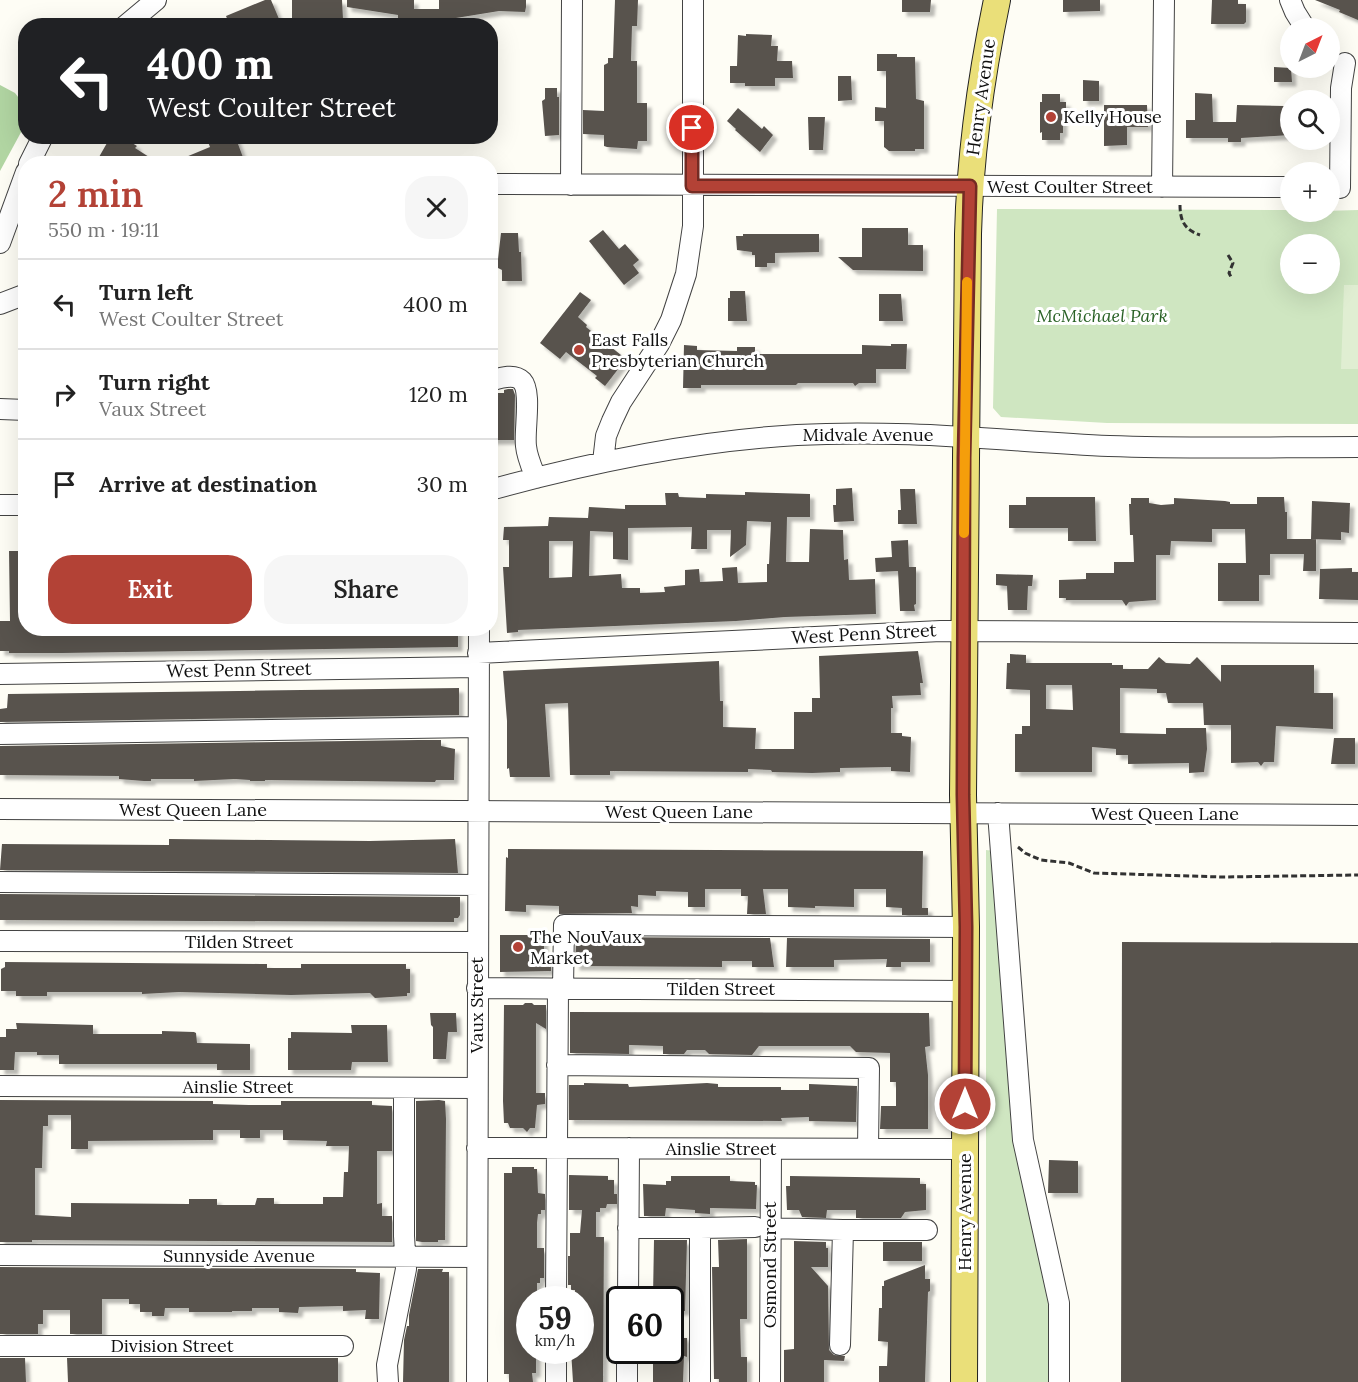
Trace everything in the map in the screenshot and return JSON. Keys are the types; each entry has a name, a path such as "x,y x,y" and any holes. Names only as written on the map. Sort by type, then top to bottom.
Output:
{"main road":[{"name":"Henry Avenue","path":"964,1382 966,927 963,813 965,437 970,186 981,87 997,0"}],"street":[{"path":"135,18 156,0"},
{"path":"571,185 572,0"},
{"path":"603,462 606,436 616,411 659,344 680,297 690,251 693,226 693,0"},
{"path":"1162,187 1164,0"},
{"path":"1290,0 1300,18"},
{"path":"1342,188 1341,88 1344,60"},
{"name":"West Coulter Street","path":"498,184 1280,188"},
{"path":"0,243 18,194"},
{"path":"0,304 18,297"},
{"path":"498,379 512,376 520,379 524,384 526,395 525,444 536,478"},
{"path":"0,409 18,410"},
{"name":"Midvale Avenue","path":"498,488 603,462 715,442 797,435 895,433 1112,446 1358,447"},
{"path":"0,505 18,505"},
{"name":"West Penn Street","path":"0,674 478,660 964,630 1358,633"},
{"name":"Vaux Street","path":"477,1382 479,636"},
{"path":"0,734 478,727"},
{"name":"West Queen Lane","path":"0,809 1358,815"},
{"path":"998,813 1023,1140 1059,1303 1059,1382"},
{"path":"0,882 478,885"},
{"path":"556,1286 557,1065 564,925 966,927"},
{"name":"Tilden Street","path":"0,941 477,942"},
{"name":"Tilden Street","path":"477,988 965,991"},
{"path":"557,1065 869,1068 868,1149"},
{"name":"Ainslie Street","path":"0,1086 477,1088"},
{"path":"388,1382 387,1365 406,1269 404,1088"},
{"name":"Ainslie Street","path":"477,1148 965,1149"},
{"path":"628,1286 629,1148"},
{"name":"Osmond Street","path":"770,1382 763,1228 771,1149"},
{"path":"628,1228 927,1230"},
{"path":"700,1228 700,1382"},
{"path":"840,1345 843,1230"},
{"name":"Sunnyside Avenue","path":"0,1255 477,1257"},
{"name":"Division Street","path":"0,1346 343,1346"},
{"path":"556,1364 556,1382"},
{"path":"627,1364 627,1382"}],"path":[{"path":"1180,205 1182,224 1190,231 1200,235"},
{"path":"1228,255 1233,263 1229,273 1231,277"},
{"path":"1015,842 1025,853 1041,860 1062,861 1094,873 1201,877 1358,875"}],"green space":[{"path":"0,85 18,97 18,138 0,171"},
{"name":"McMichael Park","path":"997,209 1280,210 1280,222 1340,222 1340,211 1358,210 1358,424 1107,423 1001,417 993,408"},
{"path":"1344,285 1358,285 1358,369 1341,369"},
{"path":"986,850 995,851 1048,1281 1052,1382 986,1382"}],"building":[{"path":"265,0 271,0 279,18 227,18 226,16"},
{"path":"292,0 342,0 343,18 292,18"},
{"path":"347,0 414,0 414,9 439,9 439,0 526,0 525,12 499,11 456,18 398,18 398,15 347,7"},
{"path":"615,0 638,0 637,26 632,26 631,61 637,61 637,103 647,103 647,141 638,141 637,149 607,147 604,146 604,135 583,134 583,110 604,111 604,65 608,63 608,58 613,58"},
{"path":"902,0 931,0 930,12 902,12"},
{"path":"1063,0 1100,0 1100,11 1063,12"},
{"path":"1212,0 1238,0 1238,4 1246,4 1246,22 1244,24 1211,24"},
{"path":"1315,0 1358,0 1358,20 1339,12 1340,10"},
{"path":"746,34 772,35 771,46 778,46 777,61 792,61 793,78 775,78 775,86 745,86 745,83 730,83 730,66 737,66 738,35 746,36"},
{"path":"877,54 915,57 916,99 924,101 924,149 889,151 884,147 884,121 875,121 875,107 886,108 886,71 877,71"},
{"path":"1274,67 1280,67 1280,78 1292,78 1292,82 1274,82"},
{"path":"838,76 851,76 852,100 838,101"},
{"path":"1083,80 1099,81 1099,101 1083,101"},
{"path":"545,88 557,88 559,135 545,136 542,101 545,99"},
{"path":"1195,93 1212,94 1213,122 1236,122 1237,105 1280,106 1280,136 1241,138 1241,142 1228,142 1228,138 1186,138 1186,120 1195,120"},
{"name":"Kelly House","path":"1042,94 1060,94 1060,102 1066,102 1063,133 1060,133 1060,140 1042,140 1040,102 1042,102"},
{"path":"1104,105 1147,105 1148,127 1127,127 1127,145 1104,146"},
{"path":"738,108 762,129 764,126 773,135 760,152 727,121"},
{"path":"808,117 825,117 823,150 809,150"},
{"path":"106,144 134,144 137,146 135,148 148,156 100,156"},
{"path":"209,144 238,144 242,156 188,156 210,147"},
{"path":"862,228 908,228 908,245 923,245 923,271 853,270 838,257 862,257"},
{"path":"603,230 619,249 625,244 639,260 633,265 639,273 624,285 589,241"},
{"path":"501,233 518,233 522,281 502,281 502,270 498,268"},
{"path":"743,234 819,234 819,252 775,253 775,263 767,263 767,267 755,267 755,255 752,255 752,252 737,250 736,236 743,236"},
{"path":"730,291 745,291 747,321 728,321"},
{"name":"East Falls Presbyterian Church","path":"580,292 591,300 578,317 587,325 586,327 626,359 605,386 595,378 597,376 566,352 560,359 540,343"},
{"path":"879,294 901,294 903,321 879,321"},
{"path":"891,344 907,344 906,369 876,369 876,383 859,383 855,386 853,383 701,385 701,388 683,388 684,345 697,346 697,350 737,351 737,347 755,347 755,354 862,354 862,345 891,346"},
{"path":"513,389 515,395 514,440 498,440 498,393 504,393 504,390"},
{"path":"852,488 854,521 834,522 833,505 836,505 836,489"},
{"path":"900,489 915,489 917,524 898,524 898,510 901,510"},
{"path":"745,492 810,494 810,517 787,517 786,562 809,562 810,529 843,530 844,560 848,559 849,580 875,579 876,614 518,630 518,632 507,633 503,567 509,567 509,540 503,540 504,527 548,526 549,517 588,518 589,507 625,509 625,505 666,505 665,493 678,493 679,497 706,498 706,494 745,495","holes":["747,521 771,522 767,582 738,583 737,567 722,568 723,581 700,582 699,569 685,570 685,585 664,587 665,592 640,593 640,588 622,588 621,574 589,576 590,531 613,532 613,559 628,560 628,528 692,527 691,549 707,549 707,530 731,530 730,557 746,545","549,541 573,541 572,577 549,578"]},
{"path":"1026,497 1095,497 1096,541 1068,541 1068,528 1009,528 1009,505 1026,505"},
{"path":"1257,497 1284,497 1285,512 1287,512 1287,539 1316,539 1316,571 1303,571 1304,554 1270,554 1270,575 1259,575 1259,601 1218,601 1218,563 1246,563 1245,529 1212,529 1212,542 1171,541 1170,555 1156,555 1156,600 1129,602 1126,606 1122,600 1059,598 1059,580 1086,579 1086,573 1114,573 1114,562 1134,562 1133,535 1130,535 1129,504 1131,504 1131,498 1149,498 1149,503 1161,505 1174,504 1174,498 1225,501 1230,504 1257,504"},
{"path":"1312,501 1350,503 1349,533 1341,532 1341,540 1311,539"},
{"path":"908,540 909,567 916,567 916,604 914,605 915,611 900,611 898,571 876,572 875,558 892,557 891,541"},
{"path":"9,551 18,551 18,636 458,636 458,647 9,653 9,651 0,651 0,621 10,621"},
{"path":"1352,568 1352,572 1358,572 1358,600 1319,599 1320,569"},
{"path":"996,574 1033,575 1032,586 1028,586 1027,610 1008,610 1007,586 996,585"},
{"path":"918,651 923,683 920,683 921,695 892,696 893,708 891,708 891,733 902,733 902,736 911,737 910,772 891,771 891,767 840,768 840,772 812,773 748,769 748,772 610,771 610,775 570,775 568,703 545,704 550,777 510,777 509,768 507,769 507,721 503,671 719,661 723,727 756,728 755,749 794,749 794,712 812,712 812,698 820,698 819,656"},
{"path":"1010,654 1026,655 1026,663 1112,663 1112,665 1123,665 1123,669 1148,669 1159,657 1166,663 1190,664 1197,657 1221,682 1221,665 1314,665 1314,693 1333,693 1333,729 1276,726 1274,762 1264,762 1261,766 1258,762 1231,763 1231,725 1204,725 1203,703 1168,703 1166,693 1157,693 1157,689 1120,688 1120,733 1166,734 1166,728 1206,728 1207,749 1204,772 1189,773 1189,763 1128,764 1128,755 1116,755 1116,749 1092,747 1092,772 1015,772 1015,734 1022,734 1022,726 1030,726 1030,690 1006,689 1007,663 1010,663","holes":["1046,685 1072,685 1073,710 1046,709"]},
{"path":"459,688 459,715 0,722 0,709 7,708 8,694"},
{"path":"1334,738 1355,738 1355,764 1331,764"},
{"path":"441,740 441,746 455,749 454,780 436,780 435,782 151,779 151,781 144,781 119,779 119,776 0,775 0,746"},
{"path":"169,839 370,841 455,839 458,873 0,870 2,844 169,845"},
{"path":"508,849 923,851 922,908 928,908 928,915 902,915 902,908 886,907 886,889 854,889 854,907 815,906 815,908 788,907 788,889 763,889 766,914 747,914 748,896 741,896 741,889 705,889 705,907 688,907 688,892 656,891 656,896 638,895 638,907 631,906 632,913 559,914 559,906 526,905 526,912 505,911"},
{"path":"0,894 460,897 460,915 454,918 454,922 0,920"},
{"path":"500,935 544,935 544,959 551,959 551,971 500,972"},
{"path":"576,937 770,938 774,967 752,967 752,961 722,961 722,967 575,966"},
{"path":"787,938 930,939 930,962 901,962 901,967 886,967 887,959 834,960 834,967 786,967"},
{"path":"1122,942 1358,943 1358,1382 1121,1382"},
{"path":"5,962 267,964 267,968 301,968 301,964 406,964 406,969 410,969 410,993 407,993 407,996 375,998 370,993 291,995 47,992 47,996 16,996 16,991 1,991 1,969 5,967"},
{"path":"525,1003 546,1005 546,1029 536,1023 536,1093 545,1093 545,1104 537,1105 535,1128 530,1128 527,1132 523,1128 510,1128 508,1123 504,1123 503,1101 504,1005 523,1005"},
{"path":"570,1012 929,1013 930,1046 925,1047 928,1075 928,1129 880,1129 881,1106 896,1106 896,1082 890,1082 890,1053 856,1052 850,1046 759,1046 752,1055 709,1054 705,1050 687,1050 684,1054 663,1054 663,1046 629,1045 629,1054 570,1053"},
{"path":"430,1013 456,1013 457,1032 448,1032 446,1059 433,1059 433,1027"},
{"path":"16,1023 93,1025 93,1034 194,1032 197,1043 250,1044 250,1070 217,1070 217,1064 59,1064 59,1055 15,1052 14,1070 0,1070 0,1037 6,1037 6,1029 17,1029"},
{"path":"351,1025 387,1025 388,1062 352,1062 351,1070 288,1070 288,1038 291,1038 291,1032 352,1033"},
{"path":"584,1083 628,1084 629,1087 707,1083 718,1084 718,1087 781,1087 781,1090 809,1090 809,1084 857,1086 856,1122 809,1121 809,1117 781,1118 782,1121 569,1120 569,1085 584,1085"},
{"path":"0,1100 213,1101 213,1104 249,1105 281,1105 281,1101 372,1101 372,1105 392,1106 392,1151 377,1151 377,1204 382,1203 382,1216 392,1216 392,1242 32,1240 32,1242 0,1242","holes":["48,1115 71,1115 71,1149 88,1149 88,1141 213,1140 213,1130 240,1130 240,1138 260,1138 260,1130 283,1130 283,1140 327,1141 326,1146 349,1146 348,1172 344,1172 343,1197 323,1197 323,1204 274,1204 274,1198 257,1198 255,1205 217,1205 217,1199 189,1199 189,1204 71,1203 71,1217 35,1215 35,1168 42,1168 43,1126 48,1126"]},
{"path":"416,1101 445,1101 446,1119 445,1240 422,1242 416,1241"},
{"path":"1049,1160 1078,1161 1078,1193 1048,1193"},
{"path":"512,1167 534,1167 537,1169 538,1193 545,1194 545,1210 541,1210 541,1214 538,1214 537,1223 537,1248 544,1248 544,1278 540,1278 537,1286 516,1286 516,1364 536,1364 536,1373 532,1373 533,1382 509,1382 509,1374 504,1374 504,1173 512,1173"},
{"path":"569,1175 608,1176 608,1180 614,1180 617,1204 607,1204 606,1208 600,1208 600,1212 596,1212 596,1237 604,1237 603,1382 573,1382 572,1364 594,1364 594,1286 568,1285 570,1233 580,1233 582,1210 569,1210"},
{"path":"671,1176 730,1176 730,1181 755,1182 757,1185 756,1209 710,1208 710,1214 695,1213 695,1210 666,1208 665,1216 644,1216 643,1184 666,1185 666,1181 671,1181"},
{"path":"790,1176 920,1178 920,1184 926,1184 926,1210 905,1212 901,1218 856,1218 856,1210 827,1210 826,1218 802,1217 799,1210 787,1210 786,1186 790,1186"},
{"path":"747,1239 747,1319 740,1319 741,1357 747,1357 747,1382 719,1382 719,1379 714,1379 712,1267 719,1267 718,1240"},
{"path":"654,1240 687,1240 685,1311 684,1286 653,1286"},
{"path":"794,1241 826,1242 826,1248 828,1248 828,1267 811,1267 828,1286 829,1350 834,1355 845,1356 844,1361 824,1360 824,1382 784,1382 784,1350 794,1349"},
{"path":"883,1242 922,1242 922,1261 883,1261"},
{"path":"925,1265 925,1279 930,1279 930,1291 928,1292 925,1382 879,1382 879,1366 887,1366 888,1342 878,1341 882,1286 884,1286 884,1281"},
{"path":"0,1267 356,1269 356,1272 380,1273 379,1319 365,1319 366,1310 343,1311 343,1306 299,1307 298,1313 279,1312 279,1308 252,1308 252,1311 232,1312 189,1312 189,1308 165,1308 164,1316 152,1316 152,1312 140,1312 140,1304 129,1304 129,1299 102,1299 102,1334 70,1334 70,1310 43,1310 43,1324 38,1324 38,1334 0,1334"},
{"path":"418,1269 443,1269 442,1272 449,1272 449,1382 403,1382 404,1340 407,1326 409,1326"},
{"path":"684,1338 687,1338 687,1357 684,1356"},
{"path":"0,1358 25,1358 26,1382 0,1382"},
{"path":"67,1358 338,1358 338,1382 68,1382"},
{"path":"653,1364 684,1364 683,1382 653,1382"}],"slow traffic":[{"path":"964,533 967,282"}],"place":[{"name":"Kelly House","path":"1051,117"},
{"name":"East Falls Presbyterian Church","path":"579,350"},
{"name":"The NouVaux Market","path":"518,947"}],"route":[{"path":"692,128 692,186 970,186 964,458 965,1104"}]}
